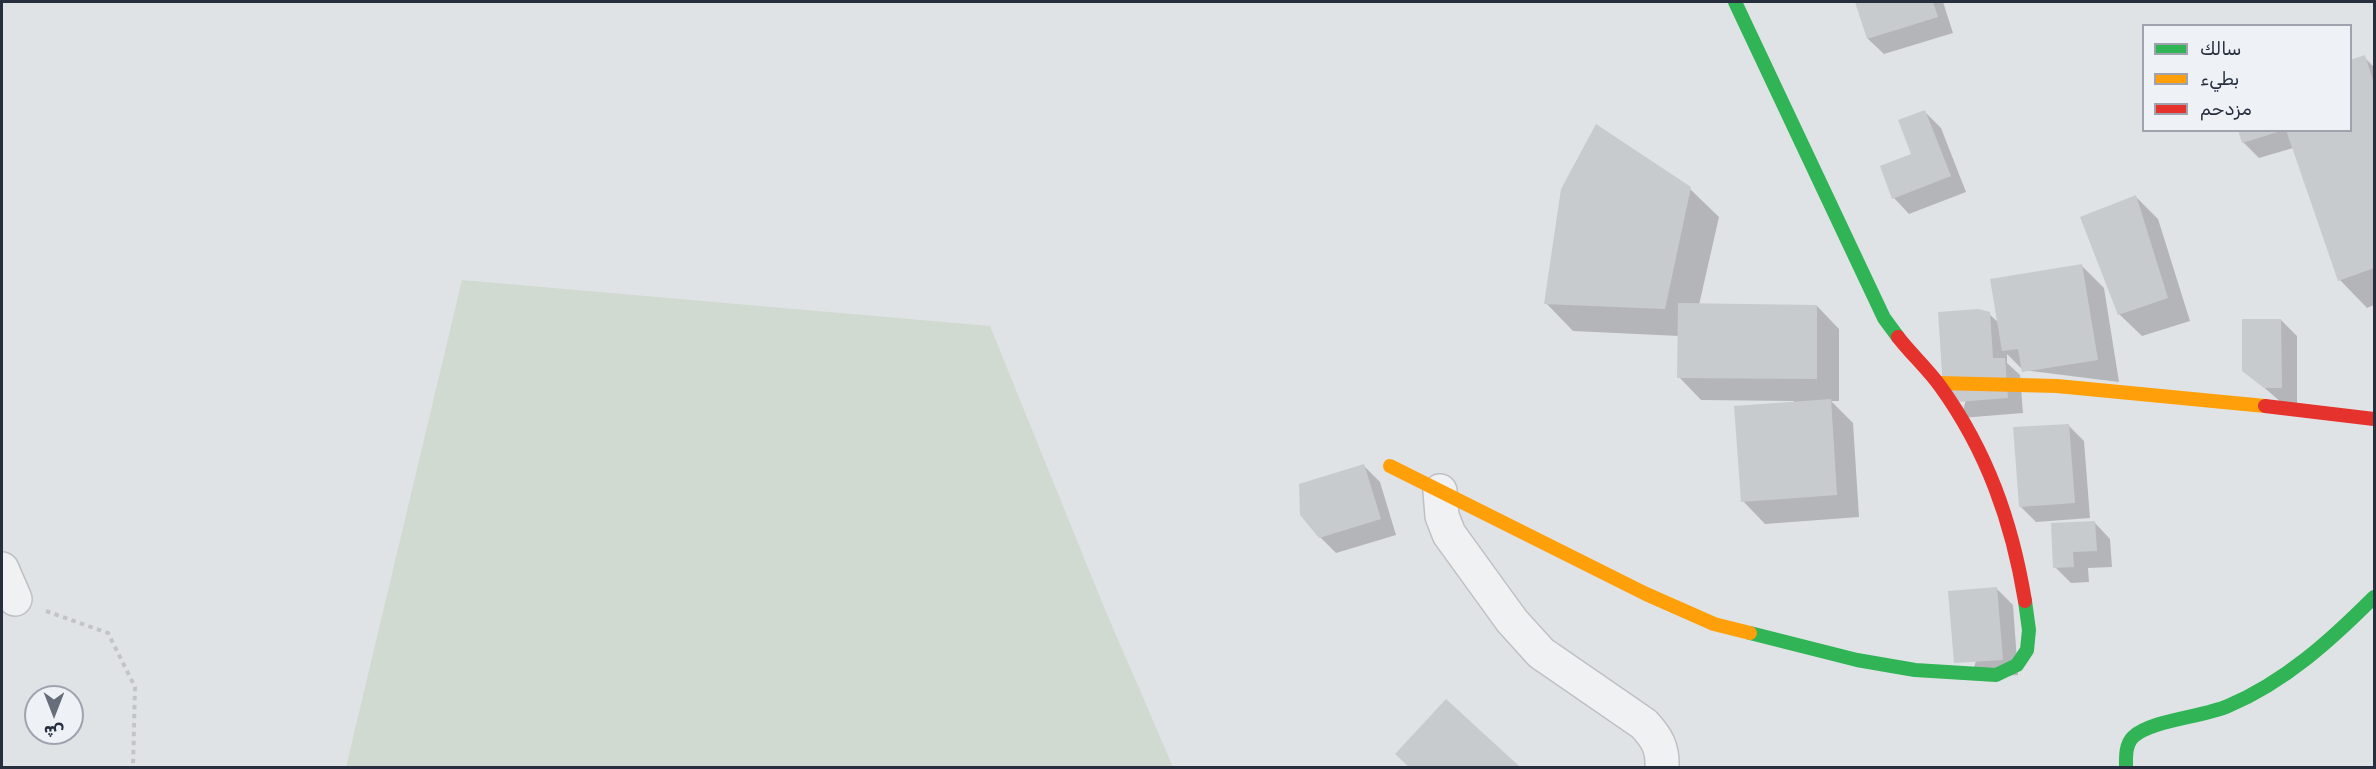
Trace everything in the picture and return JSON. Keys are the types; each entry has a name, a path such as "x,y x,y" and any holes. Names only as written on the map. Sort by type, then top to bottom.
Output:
{"street":[{"path":"1390,466 1646,594 1714,624 1857,660 1915,670 1996,675 2008,672 2025,658 2029,625 2018,556 2003,501 1990,470 1938,383 1904,348 1884,318 1735,2"},
{"path":"1938,383 2036,383 2292,408 2374,419"},
{"path":"1440,491 1442,516 1449,534 1525,638 1554,663 1644,724 1661,747 1662,768"},
{"path":"2,569 15,599"},
{"path":"2126,768 2127,750 2134,735 2227,707 2266,687 2315,653 2374,597"}],"path":[{"path":"15,599 108,633 135,687 133,768"}],"shaded area":[{"path":"462,280 990,326 1104,607 1173,767 346,767"}],"building":[{"path":"1855,2 1933,2 1938,17 1867,39"},
{"path":"2365,55 2374,84 2374,268 2338,281 2287,132 2352,132 2352,59"},
{"path":"1925,110 1951,176 1892,199 1880,166 1911,154 1898,120"},
{"path":"1596,124 1691,187 1665,309 1544,304 1561,189"},
{"path":"2239,132 2278,132 2242,143"},
{"path":"2136,195 2168,298 2118,315 2080,217"},
{"path":"2082,264 2098,360 2022,372 2018,349 2002,351 1990,279"},
{"path":"1678,303 1817,305 1817,379 1677,378"},
{"path":"1978,309 1990,312 1993,358 2005,358 2008,398 1944,403 1938,312"},
{"path":"2242,319 2281,319 2282,388 2264,388 2242,371"},
{"path":"1831,399 1837,495 1741,502 1734,406"},
{"path":"2069,424 2075,503 2019,507 2013,427"},
{"path":"1364,464 1381,519 1319,538 1300,515 1299,484"},
{"path":"2095,521 2097,551 2073,552 2074,567 2053,568 2051,523"},
{"path":"1997,587 2003,660 1954,663 1948,591"},
{"path":"1446,699 1519,766 1518,768 1410,768 1395,754"}],"traffic: fast":[{"path":"1735,2 1884,318 1898,337"},
{"path":"2126,768 2126,752 2129,744 2133,737 2141,731 2217,710 2269,685 2324,644 2374,597"},
{"path":"1750,633 1857,660 1915,670 1996,675 2017,665 2027,650 2029,630 2025,601"}],"traffic: slow":[{"path":"1939,383 2057,386 2265,406"},
{"path":"1390,466 1646,594 1714,624 1750,633"}],"traffic: jam":[{"path":"1898,337 1940,386 1957,411 1984,462 2005,515 2025,601"},
{"path":"2265,406 2374,419"}]}
